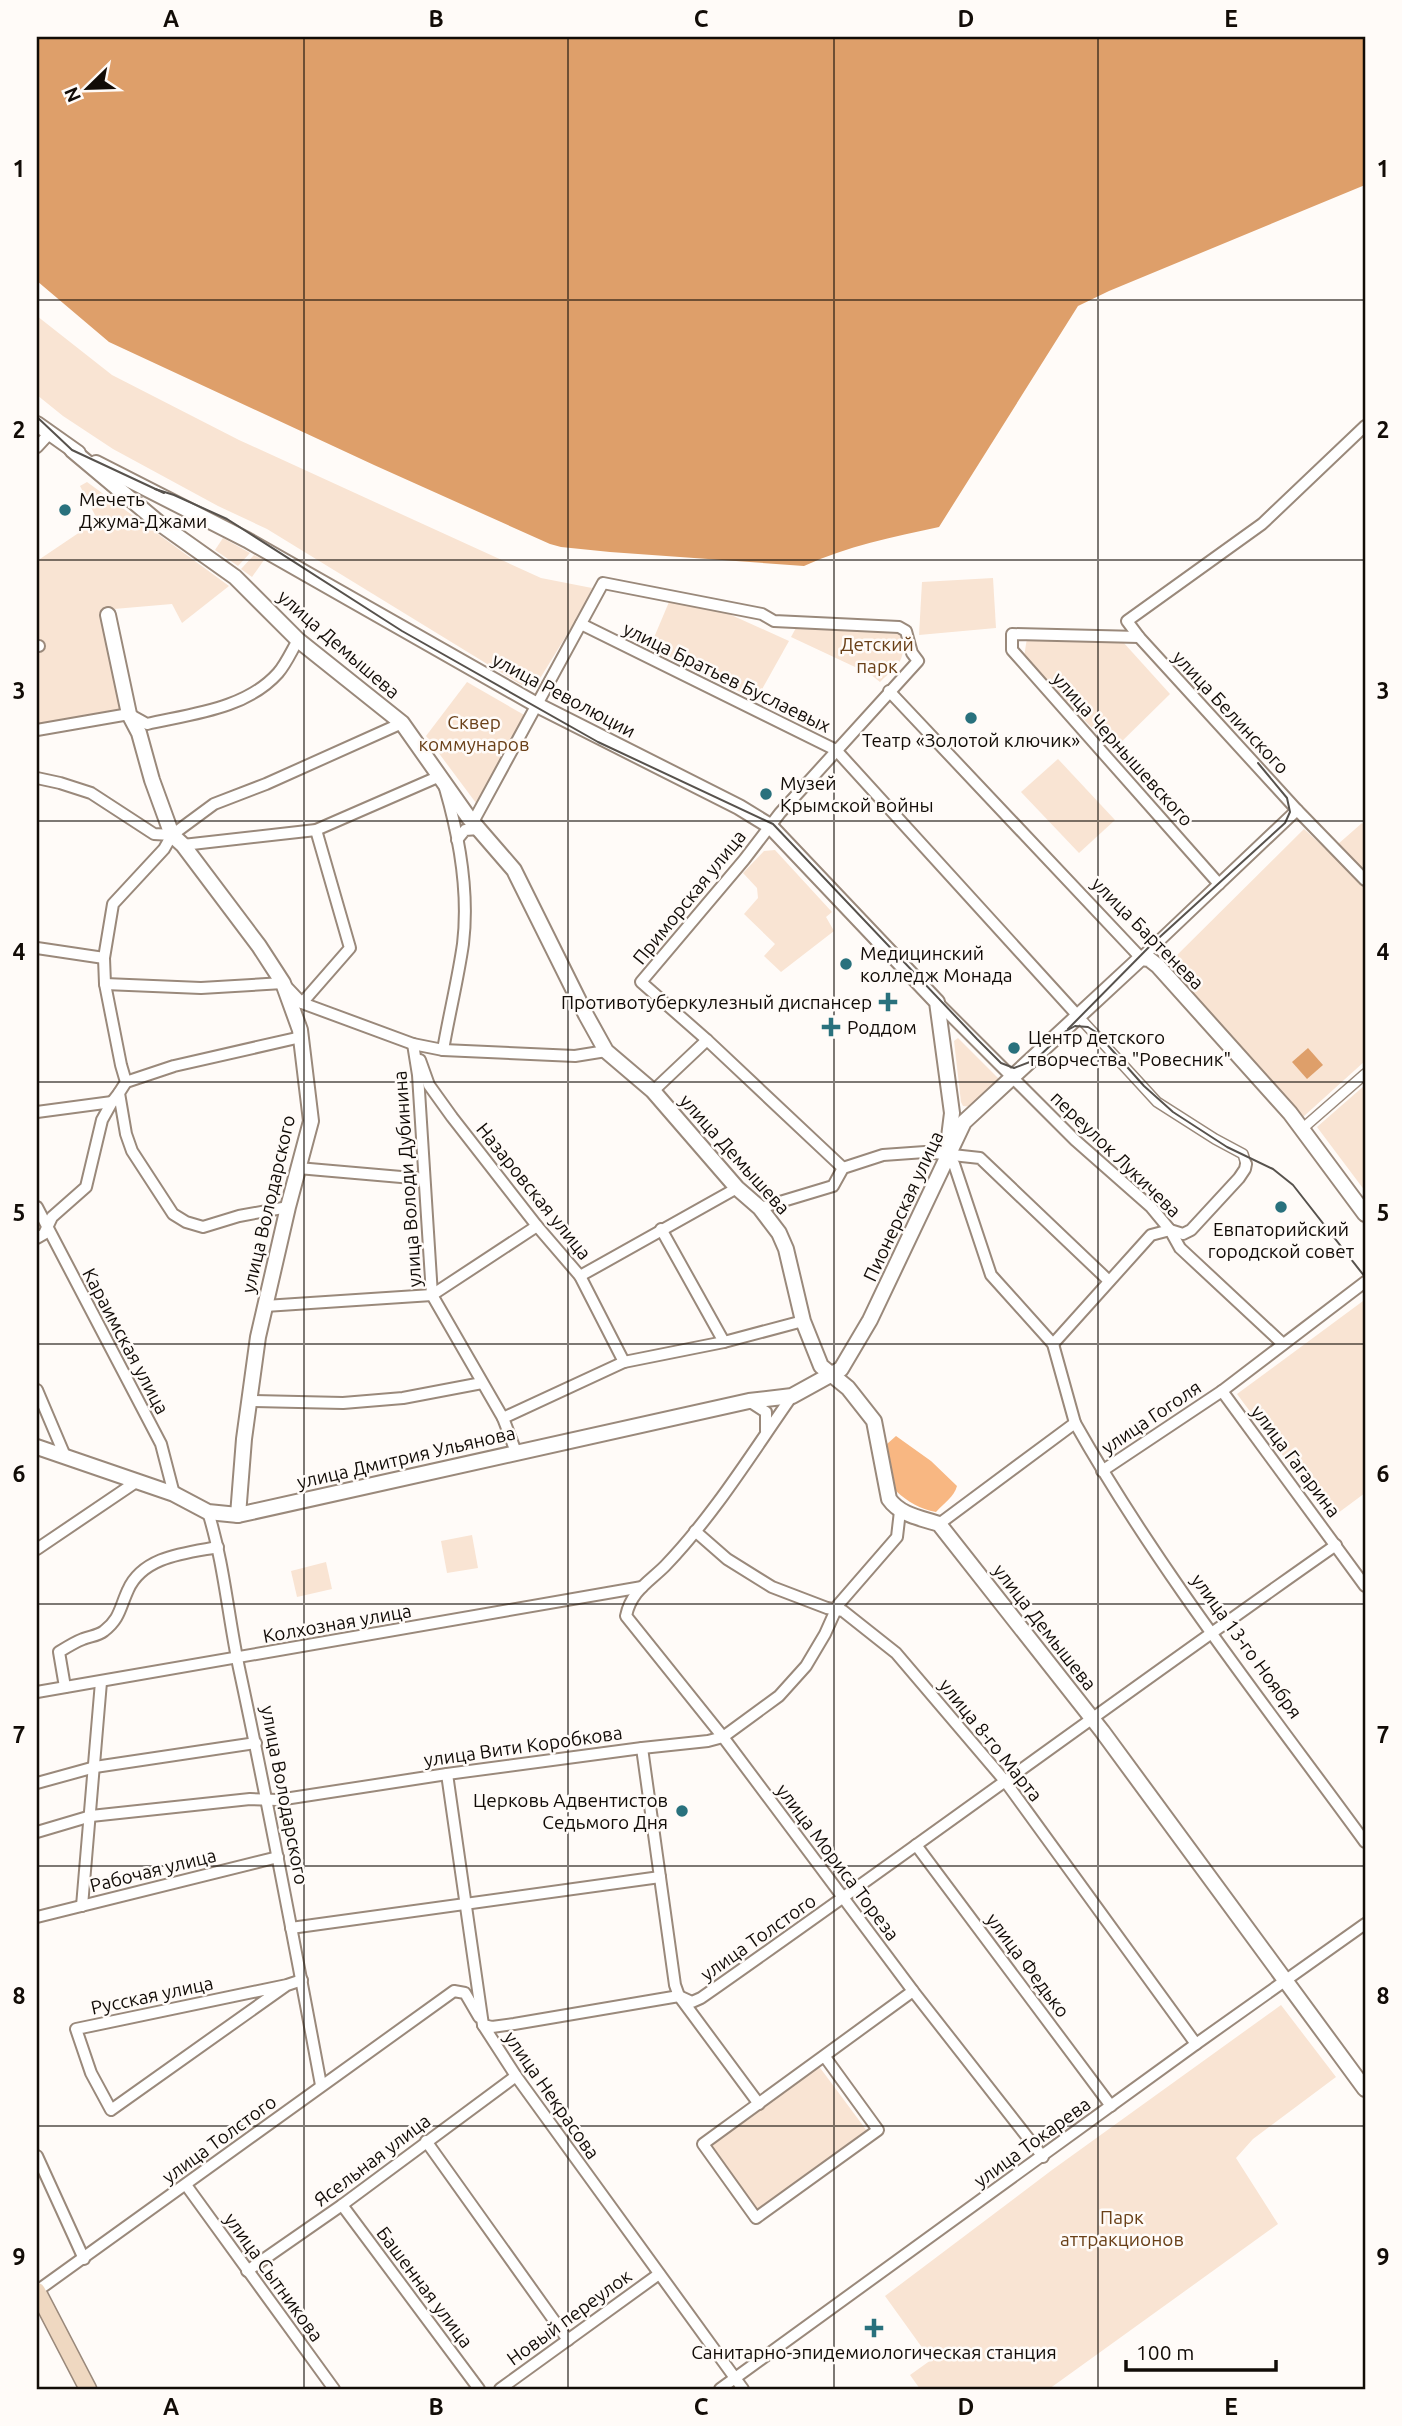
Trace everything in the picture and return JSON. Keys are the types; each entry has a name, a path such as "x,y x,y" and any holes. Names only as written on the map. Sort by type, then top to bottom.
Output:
{"main road":[{"path":"37,2291 88,2389"}],"street":[{"name":"улица Революции","path":"37,424 72,450 247,540 537,705 740,807 770,825 1012,1078"},
{"path":"1139,637 1127,621 1262,524 1365,426"},
{"path":"37,447 49,434"},
{"name":"улица Демышева","path":"72,450 159,523 235,578 298,640 402,723 476,826 514,870 606,1051 653,1091 737,1188 761,1208 779,1233 786,1249 803,1321 821,1366 848,1388 874,1420 889,1499 900,1511"},
{"name":"Приморская улица","path":"581,624 603,583 762,614 774,621 899,626 906,631 912,653 918,661 770,825 642,982 843,1168"},
{"name":"улица Володарского","path":"108,615 129,714 139,733 152,780 178,840 284,983 300,1030 311,1121 265,1306 240,1474 238,1516"},
{"path":"457,840 465,830 476,826 581,624"},
{"name":"улица Братьев Буслаевых","path":"581,624 836,750 1078,1016"},
{"name":"улица Чернышевского","path":"1139,637 1013,634 1012,650 1219,884"},
{"name":"улица Белинского","path":"1139,637 1297,810 1365,880"},
{"path":"37,730 129,714 147,724 232,704 258,690 278,672 298,640"},
{"name":"улица Бартенева","path":"889,691 1140,958 1149,959 1158,966 1272,1093 1365,1214"},
{"path":"126,1082 105,984 104,958 113,904 164,849 178,840 214,804 266,784 402,723"},
{"path":"37,779 91,793 154,834 178,840 316,830 441,777 457,840 463,882 463,942 443,1050"},
{"name":"Пионерская улица","path":"642,1587 695,1531 792,1395 841,1369 870,1320 964,1122 1297,810"},
{"path":"302,1003 350,948 316,830"},
{"path":"37,948 104,958"},
{"path":"105,984 201,988 284,983 302,1003 413,1044 443,1050 575,1056 606,1051"},
{"path":"937,1002 952,1113 947,1154 954,1164 990,1275 1053,1344 1074,1423"},
{"path":"1053,1344 1151,1235 1170,1230 1183,1234 1191,1230 1239,1178 1246,1164 1243,1154 1157,1102 1078,1016"},
{"path":"37,1238 44,1234 52,1217 86,1187 102,1120 126,1082 174,1066 301,1037"},
{"path":"653,1091 707,1040"},
{"name":"улица Володи Дубинина","path":"413,1044 418,1075 432,1295 503,1418 516,1452"},
{"name":"Назаровская улица","path":"413,1044 429,1085 537,1226 580,1276 624,1362"},
{"path":"1302,1129 1365,1074"},
{"name":"переулок Лукичева","path":"1012,1078 1075,1140 1151,1207 1170,1230 1180,1248 1283,1344"},
{"path":"37,1112 115,1098"},
{"path":"115,1098 132,1151 173,1214 202,1227 239,1216 288,1207"},
{"path":"952,1113 964,1122"},
{"path":"761,1208 833,1186 843,1168 883,1155 925,1152 980,1158 1109,1281"},
{"path":"298,1168 424,1179"},
{"path":"580,1276 737,1188"},
{"name":"Караимская улица","path":"37,1208 161,1444 174,1494"},
{"path":"265,1306 432,1295 537,1226"},
{"path":"661,1229 724,1342"},
{"name":"улица Гоголя","path":"939,1524 1074,1423 1102,1471 1222,1391 1365,1282"},
{"path":"503,1418 624,1362 724,1342 803,1321"},
{"path":"250,1401 343,1403 403,1398 482,1382"},
{"path":"37,1390 65,1456"},
{"name":"улица Гагарина","path":"1222,1391 1365,1586"},
{"name":"улица Дмитрия Ульянова","path":"37,1447 174,1494 208,1512 238,1516 749,1401 792,1395"},
{"path":"749,1401 766,1412 765,1434"},
{"name":"улица 13-го Ноября","path":"1102,1471 1212,1631 1365,1842"},
{"path":"37,1549 136,1482"},
{"path":"900,1511 939,1524"},
{"name":"улица Вити Коробкова","path":"37,1832 91,1816 250,1799 278,1800 723,1737 779,1696 806,1666 836,1609 897,1537 900,1511"},
{"name":"улица Володарского","path":"208,1512 218,1547 237,1658 268,1799 321,2085"},
{"name":"улица Демышева","path":"939,1524 1092,1718 1365,2089"},
{"name":"улица 8-го Марта","path":"695,1531 727,1559 755,1577 805,1600 843,1611 895,1653 1005,1781 1196,2044"},
{"name":"улица Толстого","path":"37,2291 454,1992 465,1993 484,2025 503,2025 679,1996 692,2002 701,1998 844,1899 1212,1631 1336,1545"},
{"path":"65,1687 59,1651 102,1633 119,1616 128,1591 141,1572 158,1561 218,1547"},
{"name":"Колхозная улица","path":"37,1692 642,1587"},
{"name":"улица Мориса Тореза","path":"642,1587 629,1601 626,1616 723,1737 913,1991 1043,2157"},
{"path":"82,1906 101,1682"},
{"path":"37,1783 95,1767 256,1744"},
{"path":"642,1748 675,1985 679,1996 759,2104"},
{"name":"улица Некрасова","path":"447,1774 484,2025 516,2076 743,2389"},
{"name":"улица Федько","path":"916,1845 1111,2106"},
{"name":"Рабочая улица","path":"37,1917 278,1857"},
{"path":"291,1928 660,1877"},
{"name":"улица Токарева","path":"720,2389 1365,1924"},
{"name":"Русская улица","path":"287,1985 111,2110 91,2073 76,2029 302,1980"},
{"path":"825,2057 878,2130 756,2218 703,2144 913,1991"},
{"name":"Ясельная улица","path":"247,2271 342,2205 516,2076"},
{"path":"426,2141 568,2340"},
{"path":"37,2156 84,2259"},
{"name":"улица Сытникова","path":"186,2185 334,2389"},
{"name":"Башенная улица","path":"342,2205 479,2389"},
{"name":"Новый переулок","path":"500,2389 659,2274"}],"green space":[{"path":"37,316 112,375 239,440 541,578 592,588 582,610 536,685 523,686 267,529 218,506 113,449 63,416 37,395"},
{"path":"87,482 229,586 182,623 172,604 114,609 106,613 128,713 37,728 37,561 80,532 95,515 80,486"},
{"path":"223,538 250,553 238,566 215,550"},
{"path":"254,555 264,560 252,577 241,569"},
{"path":"993,578 996,628 919,635 922,582"},
{"path":"669,602 729,614 789,641 756,700 650,647"},
{"name":"Детский парк","path":"797,626 900,634 902,656 880,682 870,674 791,637"},
{"path":"1027,638 1123,642 1170,694 1113,750 1024,657"},
{"name":"Сквер коммунаров","path":"467,682 526,716 476,803 426,736"},
{"path":"1058,759 1115,820 1079,853 1021,792"},
{"path":"1362,823 1365,826 1365,1061 1303,1117 1167,965 1304,829 1329,852"},
{"path":"775,850 832,912 826,917 834,931 781,972 764,956 775,944 744,914 758,898 757,888 743,873 764,851"},
{"path":"958,1038 1000,1080 972,1107 963,1106 961,1102 954,1041"},
{"path":"1365,1085 1365,1191 1317,1127"},
{"path":"1363,1301 1365,1493 1330,1519 1237,1394"},
{"path":"472,1535 478,1568 447,1573 441,1541"},
{"path":"326,1562 332,1589 297,1597 291,1571"},
{"name":"Парк аттракционов","path":"1281,2005 1336,2077 1253,2139 1236,2158 1278,2224 1049,2389 920,2389 910,2375 931,2360 885,2296 1052,2170"},
{"path":"818,2065 867,2131 755,2213 708,2146"}],"shaded area":[{"path":"37,37 1365,37 1365,185 1078,306 939,527 887,538 804,566 561,547 374,465 109,342 37,281"},
{"path":"1308,1048 1323,1065 1307,1079 1292,1062"},
{"path":"896,1436 931,1461 957,1486 951,1497 936,1512 914,1504 896,1491 887,1444"}],"tram line":[{"path":"37,417 72,450 164,493"},
{"path":"155,489 227,519 402,631 598,742 773,824 1001,1063 1014,1068 1035,1060 1075,1026 1088,1027 1096,1032 1144,1086 1173,1112 1227,1147 1273,1169 1293,1185 1365,1277"},
{"path":"1068,1029 1151,945 1285,823 1290,812 1287,798 1258,763"}],"place":[{"name":"Мечеть Джума-Джами","path":"65,510"},
{"name":"Театр «Золотой ключик»","path":"971,718"},
{"name":"Музей Крымской войны","path":"766,794"},
{"name":"Медицинский колледж Монада","path":"846,964"},
{"name":"Противотуберкулезный диспансер","path":"888,1002"},
{"name":"Роддом","path":"831,1027"},
{"name":"Центр детского творчества \"Ровесник\"","path":"1014,1048"},
{"name":"Евпаторийский городской совет","path":"1281,1207"},
{"name":"Церковь Адвентистов Седьмого Дня","path":"682,1811"},
{"name":"Санитарно-эпидемиологическая станция","path":"874,2328"}]}
